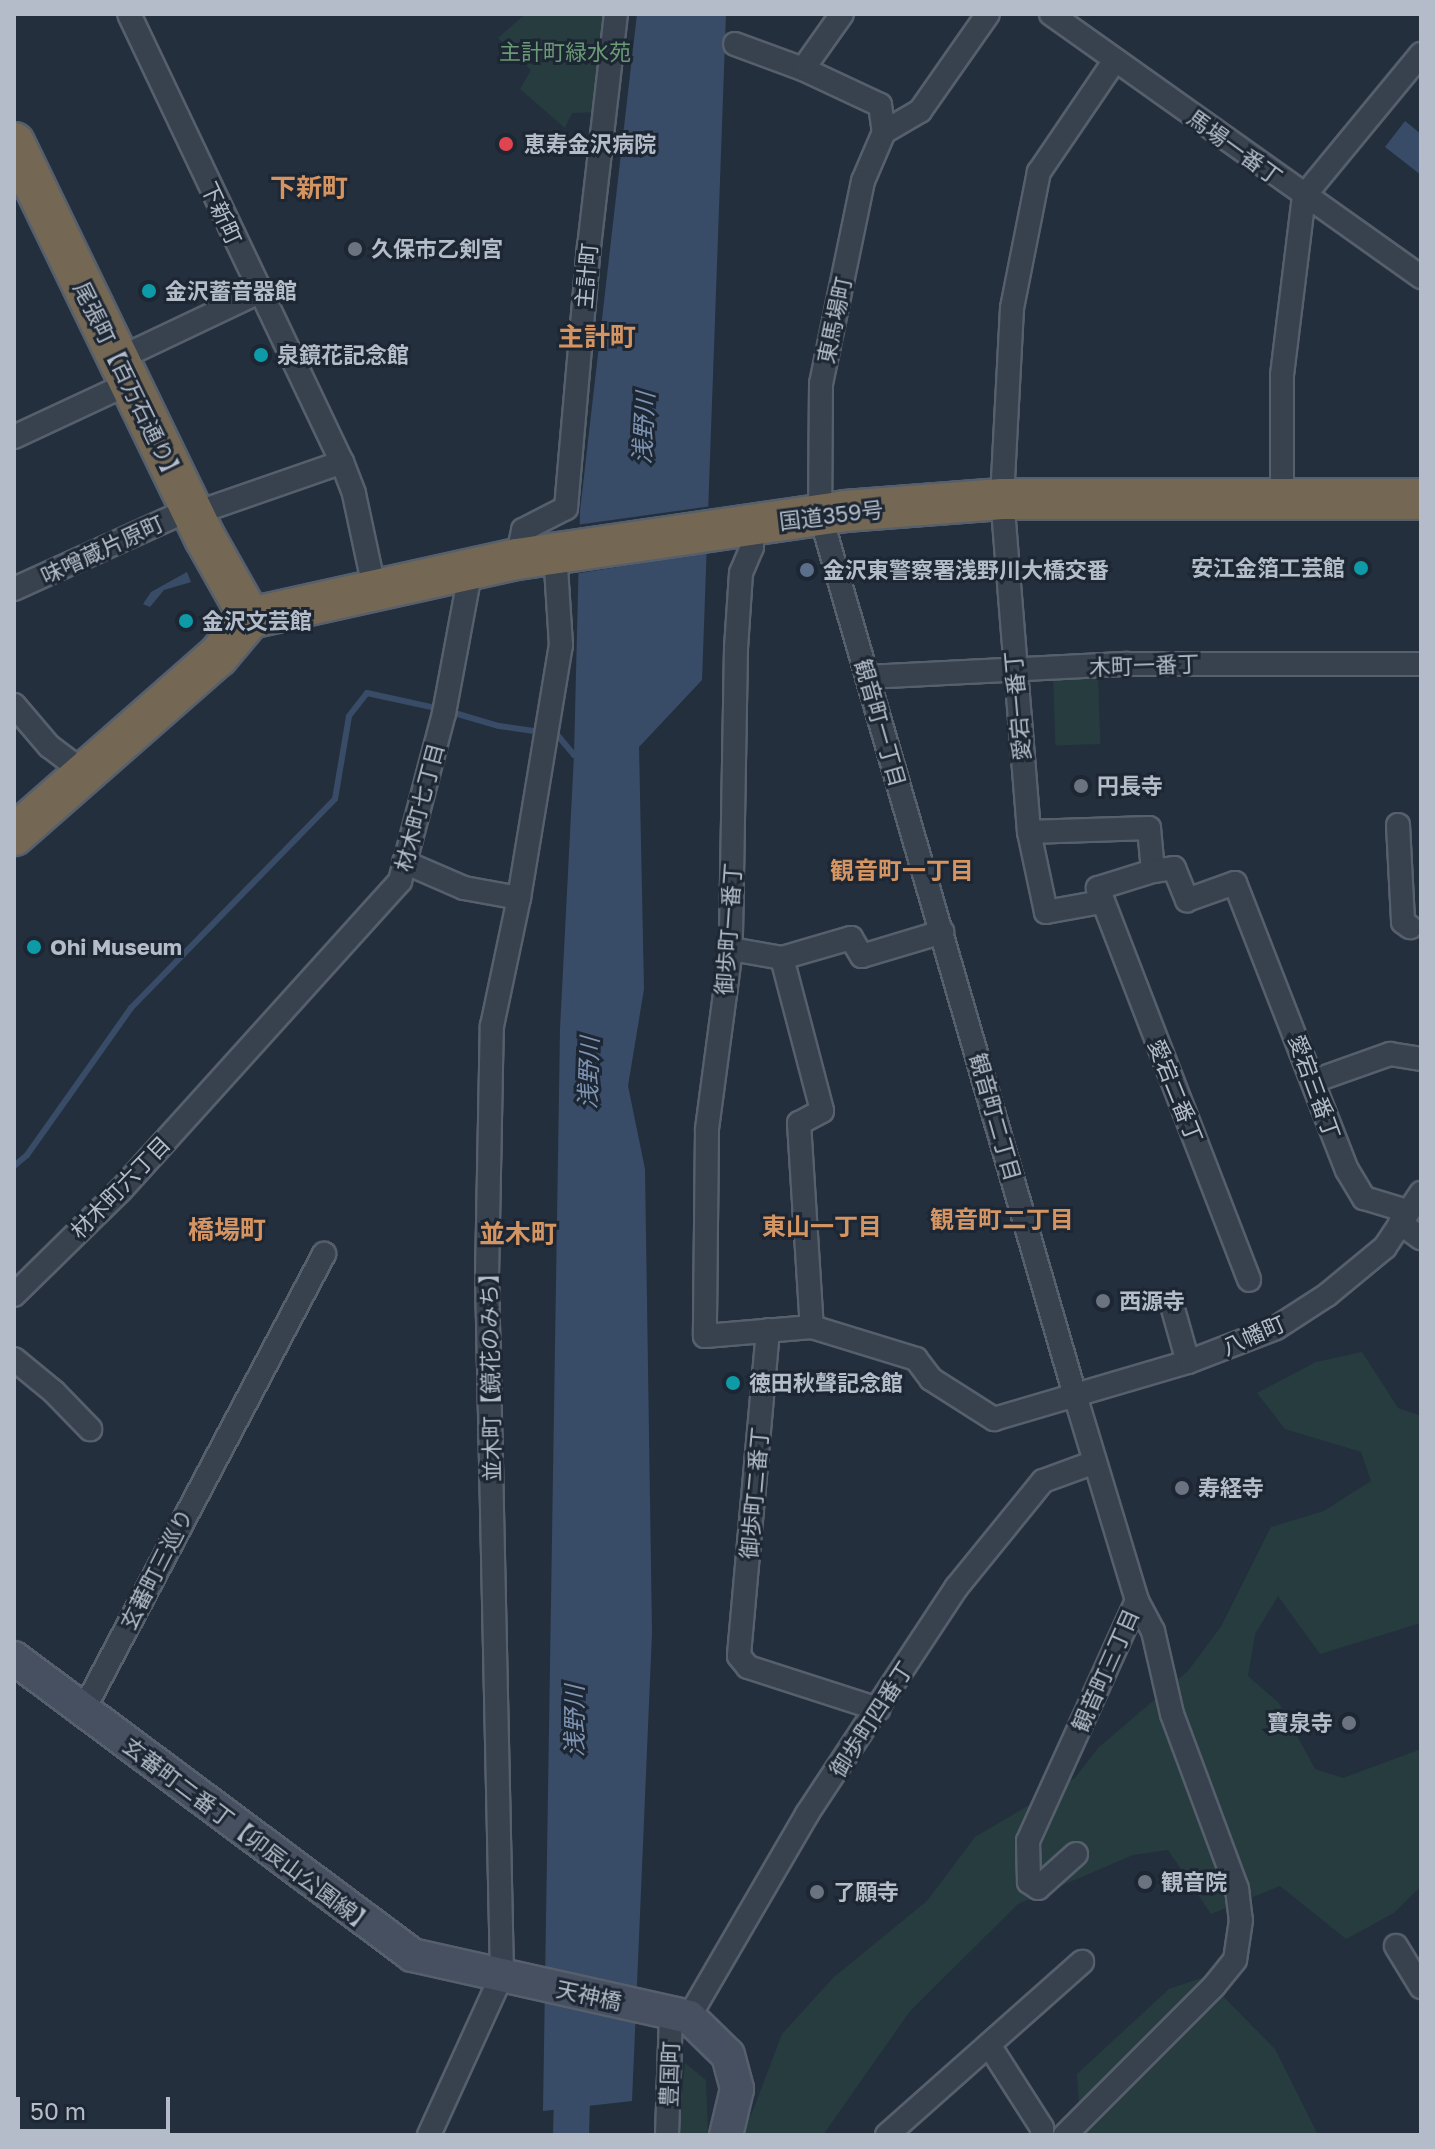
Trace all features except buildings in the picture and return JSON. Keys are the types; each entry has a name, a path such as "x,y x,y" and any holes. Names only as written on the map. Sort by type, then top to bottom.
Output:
{"highway":[{"name":"尾張町【百万石通り】","path":"14,143 192,511 250,618"},
{"name":"国道359号","path":"250,618 471,569 542,548 745,526 820,514 1002,499 1421,499"},
{"path":"14,835 218,656 250,618"}],"street":[{"name":"下新町","path":"129,14 342,462 354,494 375,592"},
{"path":"803,69 842,14"},
{"path":"735,44 803,69 880,105 884,132 920,111 988,14"},
{"name":"馬場一番丁","path":"1051,14 1421,277"},
{"name":"主計町","path":"542,548 566,508 589,247 616,19"},
{"path":"1282,499 1282,375 1304,196 1421,54"},
{"name":"愛宕一番丁","path":"1101,902 1046,912 1029,832 1013,671 1002,499 1012,308 1039,172 1115,60"},
{"name":"東馬場町","path":"820,514 821,384 863,181 884,132"},
{"path":"14,437 259,292"},
{"name":"味噌蔵片原町","path":"14,589 192,511 342,462"},
{"name":"観音町一丁目","path":"820,514 942,932"},
{"name":"御歩町一番丁","path":"745,526 752,547 741,573 736,648 731,949 707,1130 705,1336 768,1330"},
{"name":"並木町【鏡花のみち】","path":"429,2135 511,1978 488,1159 492,1026 519,898 561,645 542,548"},
{"name":"材木町七丁目","path":"224,1076 400,881 444,713 471,569"},
{"name":"木町一番丁","path":"867,677 1128,664 1421,664"},
{"path":"14,705 49,746 86,774"},
{"path":"1398,825 1403,922 1410,927"},
{"path":"1029,832 1149,828 1153,871 1098,888 1101,902"},
{"path":"404,862 464,888 519,898"},
{"name":"愛宕三番丁","path":"1153,871 1174,868 1187,900 1235,883 1257,930 1342,1162 1364,1198 1404,1217 1421,1238"},
{"name":"愛宕二番丁","path":"1101,902 1249,1280"},
{"path":"731,949 782,958 851,938 862,956 942,932"},
{"name":"観音町二丁目","path":"942,932 1075,1395"},
{"path":"768,1330 812,1327 799,1123 822,1111 782,958"},
{"path":"1314,1081 1390,1054 1410,1057"},
{"name":"材木町六丁目","path":"14,1295 121,1190 224,1076"},
{"name":"八幡町","path":"812,1327 916,1359 931,1379 994,1419 1188,1362 1276,1328 1327,1295 1385,1247 1421,1193"},
{"name":"玄蕃町三巡り","path":"83,1711 324,1254"},
{"path":"1173,1309 1188,1362"},
{"name":"御歩町二番丁","path":"768,1330 739,1656 748,1667 878,1709"},
{"path":"14,1359 54,1392 90,1429"},
{"name":"観音町三丁目","path":"1075,1395 1137,1601 1028,1841 1029,1882 1038,1888 1076,1854"},
{"name":"御歩町四番丁","path":"672,2013 956,1588 1043,1481 1095,1462"},
{"path":"1065,2135 1214,1986 1235,1960 1241,1920 1237,1889 1172,1714 1153,1631 1137,1601"},
{"name":"玄蕃町二番丁【卯辰山公園線】","path":"14,1658 412,1955 511,1978"},
{"path":"1396,1946 1421,1987"},
{"path":"887,2135 1082,1962"},
{"name":"天神橋","path":"511,1978 672,2013"},
{"path":"672,2013 728,2055 737,2089 726,2135"},
{"name":"豊国町","path":"667,2135 672,2013"},
{"path":"989,2045 1042,2128 1042,2135"}],"green space":[{"name":"主計町緑水苑","path":"608,14 599,112 572,113 565,128 520,89 531,70 498,38 523,16"},
{"path":"1098,675 1100,744 1055,746 1053,677"},
{"path":"1362,1352 1398,1408 1421,1416 1421,1623 1320,1654 1278,1596 1255,1634 1248,1676 1279,1703 1315,1769 1343,1778 1421,1749 1421,1886 1394,1913 1346,1939 1280,1886 1211,1914 1168,1850 1133,1855 1018,1904 910,2011 823,2135 739,2135 752,2113 782,2034 834,1977 927,1901 975,1837 1075,1778 1098,1748 1188,1671 1222,1625 1271,1527 1324,1511 1371,1481 1361,1452 1285,1429 1257,1393 1316,1362"},
{"path":"1204,1977 1275,2049 1318,2135 1081,2135 1077,2074 1169,1989"},
{"path":"685,2063 706,2080 708,2135 678,2135"}],"water":[{"path":"637,14 726,14 702,680 639,747 644,989 628,1086 645,1169 652,1633 632,2101 543,2111 560,1029 574,755 580,511"},
{"path":"1405,121 1421,134 1421,175 1385,147"},
{"path":"187,572 191,582 164,590 150,607 143,604 151,592"}],"pier":[{"path":"712,506 710,552 574,574 576,525"}],"waterway":[{"path":"14,1166 27,1155 131,1008 335,799 349,716 367,693 436,708"},
{"path":"451,712 499,726 541,732"},
{"path":"559,737 574,755 582,757"},
{"name":"浅野川","path":"571,2135 573,2061"}],"place":[{"name":"恵寿金沢病院","path":"506,144"},
{"name":"久保市乙剣宮","path":"355,249"},
{"name":"金沢蓄音器館","path":"149,291"},
{"name":"泉鏡花記念館","path":"261,355"},
{"name":"安江金箔工芸館","path":"1361,568"},
{"name":"金沢東警察署浅野川大橋交番","path":"807,570"},
{"name":"金沢文芸館","path":"186,621"},
{"name":"円長寺","path":"1081,786"},
{"name":"Ohi Museum","path":"34,947"},
{"name":"西源寺","path":"1103,1301"},
{"name":"徳田秋聲記念館","path":"733,1383"},
{"name":"寿経寺","path":"1182,1488"},
{"name":"寶泉寺","path":"1349,1723"},
{"name":"観音院","path":"1145,1882"},
{"name":"了願寺","path":"817,1892"}],"district":[{"name":"下新町","path":"309,188"},
{"name":"主計町","path":"597,337"},
{"name":"観音町一丁目","path":"902,870"},
{"name":"観音町二丁目","path":"1002,1219"},
{"name":"東山一丁目","path":"822,1226"},
{"name":"橋場町","path":"227,1230"},
{"name":"並木町","path":"518,1234"}]}
